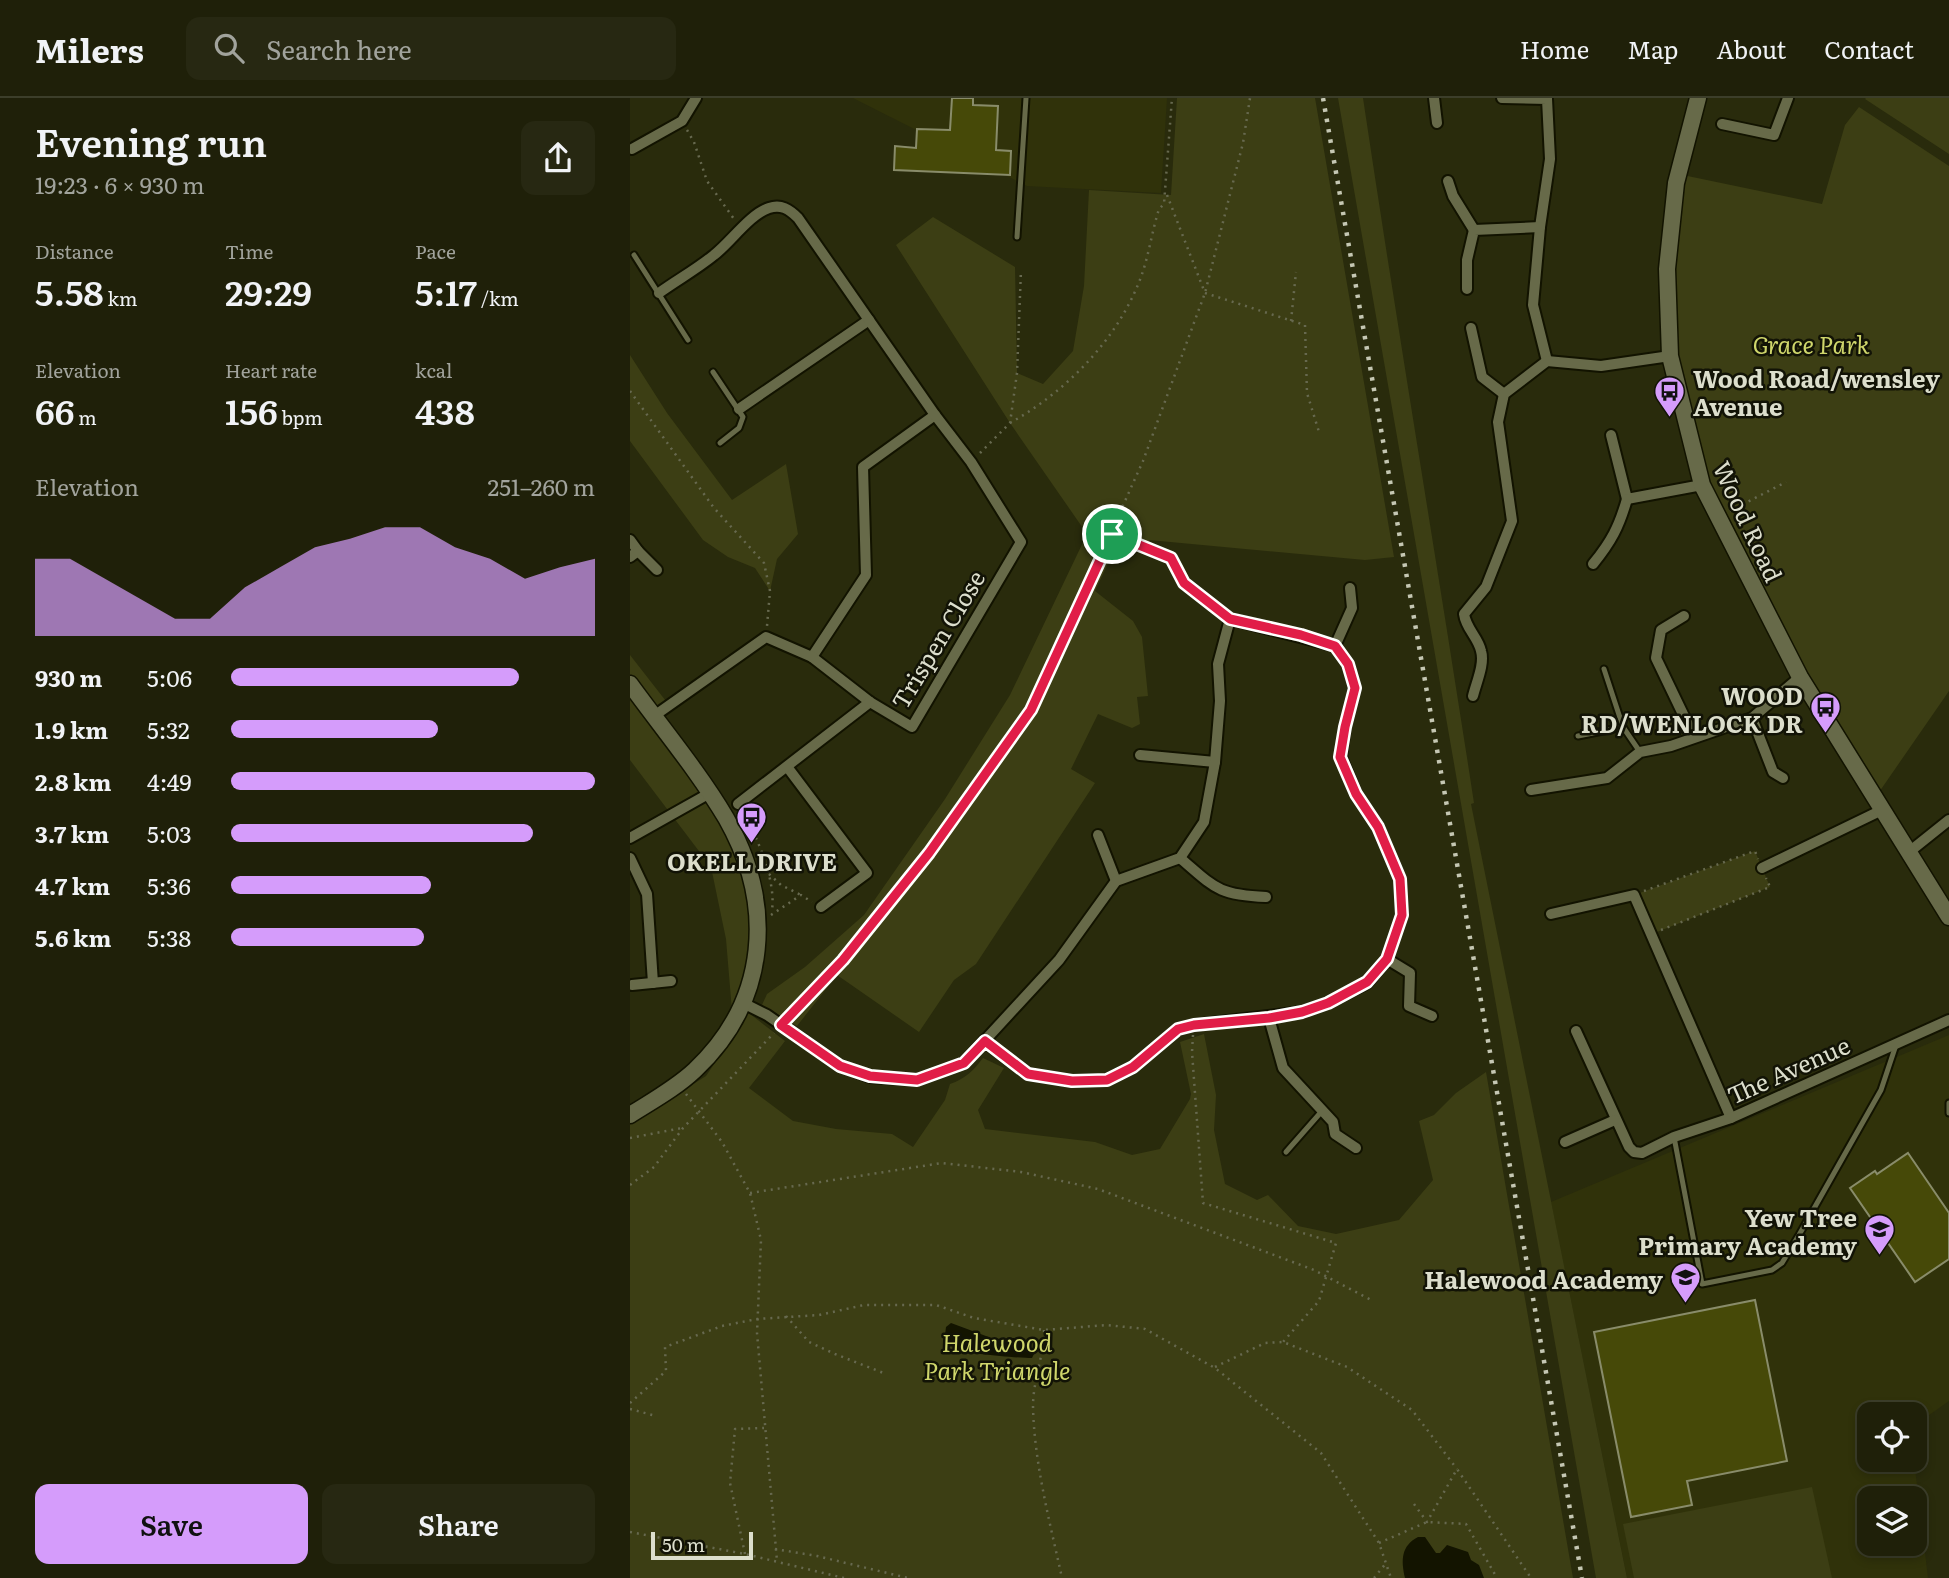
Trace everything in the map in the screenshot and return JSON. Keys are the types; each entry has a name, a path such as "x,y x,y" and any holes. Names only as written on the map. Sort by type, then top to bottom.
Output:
{"street":[{"path":"632,149 682,121 696,98"},
{"path":"1434,98 1437,123"},
{"path":"1502,98 1547,99 1550,159 1533,305 1547,361"},
{"name":"Wood Road","path":"1698,98 1676,183 1667,269 1670,356 1702,485 1800,677 1949,917"},
{"path":"1722,124 1774,135 1788,98"},
{"path":"1448,181 1453,196 1475,230 1466,260 1467,289"},
{"name":"Trispen Close","path":"741,231 760,212 772,207 790,210 798,218 971,461 1020,542 912,727 870,702 812,657 766,636"},
{"path":"1475,230 1540,227"},
{"path":"659,293 714,256 741,231"},
{"path":"739,410 869,320"},
{"path":"1471,328 1482,377 1504,394"},
{"path":"1473,696 1482,650 1465,623 1464,614 1486,587 1512,521 1498,422 1504,394 1547,361 1601,366 1670,356"},
{"path":"812,657 866,575 863,467 936,415"},
{"path":"1593,564 1611,542 1627,499 1611,435"},
{"path":"1627,499 1702,485"},
{"path":"630,540 634,554 657,570"},
{"path":"985,1041 1028,1074 1072,1081 1107,1080 1133,1067 1178,1029 1302,1012 1328,1003 1367,982 1387,959 1402,915 1400,879 1378,827 1356,794 1340,757 1355,688 1348,664 1335,646 1301,635 1230,619 1184,583"},
{"path":"1335,646 1352,608 1350,588"},
{"path":"1684,616 1661,630 1656,658 1694,737"},
{"path":"743,1003 781,1025 840,1066 870,1076 917,1080 964,1063 1059,960 1116,881 1180,858 1204,822 1215,762 1220,701 1218,664 1230,619"},
{"path":"654,716 766,636"},
{"path":"1531,790 1607,778 1640,752 1671,746 1752,718 1800,677"},
{"path":"630,684 710,793 735,837 754,890 758,940 756,963 743,1003 722,1041 693,1072 630,1115"},
{"path":"738,804 870,702"},
{"path":"1752,718 1773,772 1783,778"},
{"path":"1140,755 1215,762"},
{"path":"788,768 867,873 821,907"},
{"path":"630,838 710,793"},
{"path":"1762,868 1882,810"},
{"path":"1909,852 1949,820"},
{"path":"1098,835 1116,881"},
{"path":"630,858 647,894 653,983"},
{"path":"1180,858 1219,890 1235,896 1266,897"},
{"path":"1551,914 1634,895 1731,1118"},
{"path":"1387,959 1410,973 1409,1006 1432,1016"},
{"path":"632,985 671,981"},
{"path":"1269,1018 1283,1068 1333,1122 1335,1134 1356,1148"},
{"name":"The Avenue","path":"1615,1120 1629,1147 1634,1152 1642,1153 1674,1137 1731,1118 1949,1020"},
{"path":"1565,1142 1615,1120 1576,1031"}],"lane":[{"path":"1017,237 1026,98"},
{"path":"634,255 688,340"},
{"path":"713,372 743,418 739,428 720,443"},
{"path":"1604,669 1623,727 1640,752"},
{"path":"1578,736 1623,727"},
{"path":"1674,1137 1702,1284 1772,1270 1782,1263 1881,1090 1897,1043"},
{"path":"1949,1103 1949,1113"},
{"path":"1286,1152 1322,1111"}],"path":[{"path":"971,461 1010,422 1034,409 1066,382 1109,339 1130,304 1142,275 1159,209 1164,204 1172,98"},
{"path":"630,1185 654,1167 682,1128 843,960 929,853 1031,710 1143,461 1205,293 1243,143 1250,98"},
{"path":"682,121 694,142 706,181 741,231"},
{"path":"1166,192 1205,293"},
{"path":"1010,422 1017,373 1021,270"},
{"path":"1291,321 1296,272"},
{"path":"1205,293 1305,325 1307,393 1319,432"},
{"path":"630,391 714,508 764,563 770,591 766,636"},
{"path":"1718,517 1786,482"},
{"path":"1112,534 1171,558 1184,583"},
{"path":"1634,895 1755,851 1770,887 1652,934"},
{"path":"767,872 781,885 821,907"},
{"path":"771,915 801,895"},
{"path":"1192,1052 1203,1203 1336,1243 1319,1301 1283,1342"},
{"path":"675,1085 689,1097 722,1142 750,1193 761,1240 757,1319 777,1561"},
{"path":"630,1138 682,1128"},
{"path":"750,1193 942,1163 1021,1172 1098,1189 1326,1276 1373,1301"},
{"path":"630,1403 666,1371 665,1347 722,1326 757,1319 819,1315 864,1305 936,1305 974,1318 1044,1330 1108,1325 1145,1329 1215,1368 1321,1453 1379,1543 1391,1578"},
{"path":"786,1316 809,1342 886,1374"},
{"path":"1044,1330 1044,1345 1033,1404 1043,1490 1062,1578"},
{"path":"1215,1368 1265,1343 1283,1342 1347,1367 1412,1410 1457,1469 1531,1578"},
{"path":"630,1409 656,1416"},
{"path":"745,1554 730,1483 735,1429 764,1428"},
{"path":"1427,1521 1457,1469"},
{"path":"1414,1504 1427,1521"},
{"path":"1379,1543 1427,1521 1466,1524 1497,1578"},
{"path":"630,1532 745,1554 844,1578"},
{"path":"775,1549 817,1556 908,1578"},
{"path":"1374,1578 1387,1562"}],"shaded area":[{"path":"853,98 1167,98 1161,193 1027,186"},
{"name":"Halewood Academy","path":"1949,1035 1949,1401 1927,1417 1927,1402 1857,1402 1857,1472 1915,1472 1917,1486 1857,1486 1857,1556 1925,1556 1928,1578 1627,1578 1551,1202"},
{"path":"951,1323 994,1339 1014,1338 1032,1349 1034,1354 1032,1358 1026,1358 960,1350 954,1347 945,1335 946,1327"},
{"path":"1418,1537 1425,1537 1436,1553 1440,1553 1447,1545 1468,1552 1471,1560 1479,1565 1484,1578 1405,1578 1405,1549"}],"green space":[{"path":"1177,98 1315,98 1394,557 1365,560 1149,540 1148,546 1118,542 1095,591 1133,621 1142,637 1148,696 1137,697 1140,724 1132,728 1098,714 1071,769 1095,783 976,964 954,980 919,1032 837,975 797,1026 762,1005 767,994 805,967 864,915 945,799 1010,695 1087,534 1010,423 896,245 933,217 1015,267 1017,373 1043,384 1073,351 1084,286 1089,190 1171,195"},
{"path":"1338,98 1363,98 1474,803 1471,804 1627,1578 1596,1578"},
{"path":"1866,98 1949,98 1949,154 1865,99"},
{"name":"Grace Park","path":"1859,107 1949,166 1949,691 1875,798 1709,497 1670,343 1678,174 1822,204 1845,125"},
{"path":"630,355 667,413 732,500 786,464 798,534 777,559 770,591 755,568 728,557 703,540 630,441"},
{"path":"630,655 669,705 654,716 746,864 758,940 733,1023 726,939 711,867 630,760"},
{"path":"1755,851 1770,887 1652,934 1634,895"},
{"name":"Halewood Park Triangle","path":"745,1010 785,1041 749,1088 793,1121 836,1129 892,1134 913,1147 945,1100 950,1084 969,1074 983,1058 1004,1068 978,1110 985,1129 1095,1142 1132,1155 1160,1149 1191,1094 1180,1042 1204,1034 1216,1095 1214,1130 1225,1184 1257,1200 1268,1195 1298,1226 1336,1234 1399,1220 1433,1180 1419,1121 1434,1115 1456,1093 1486,1072 1573,1578 630,1578 630,1124 706,1076 742,1023"},
{"path":"1812,1487 1832,1578 1634,1578 1623,1524"}],"building":[{"path":"952,98 973,98 973,105 998,106 996,150 1011,151 1010,175 894,170 895,146 916,148 917,129 950,130"},
{"path":"1908,1153 1949,1213 1949,1259 1915,1282 1850,1188"},
{"path":"1755,1300 1787,1461 1687,1481 1692,1505 1631,1517 1594,1332"}],"railway":[{"path":"1323,98 1582,1578"}],"place":[{"name":"Wood Road/wensley Avenue","path":"1670,418"},
{"name":"WOOD RD/WENLOCK DR","path":"1826,735"},
{"name":"OKELL DRIVE","path":"752,845"},
{"name":"Yew Tree Primary Academy","path":"1880,1257"},
{"name":"Halewood Academy","path":"1686,1305"}],"route":[{"path":"1112,534 1171,558 1184,583 1230,619 1301,635 1335,646 1348,664 1355,688 1340,757 1356,794 1378,827 1400,879 1402,915 1387,959 1367,982 1328,1003 1302,1012 1178,1029 1133,1067 1107,1080 1072,1081 1028,1074 985,1041 964,1063 917,1080 870,1076 840,1066 781,1025 843,960 929,853 1031,710 1112,534"}]}
